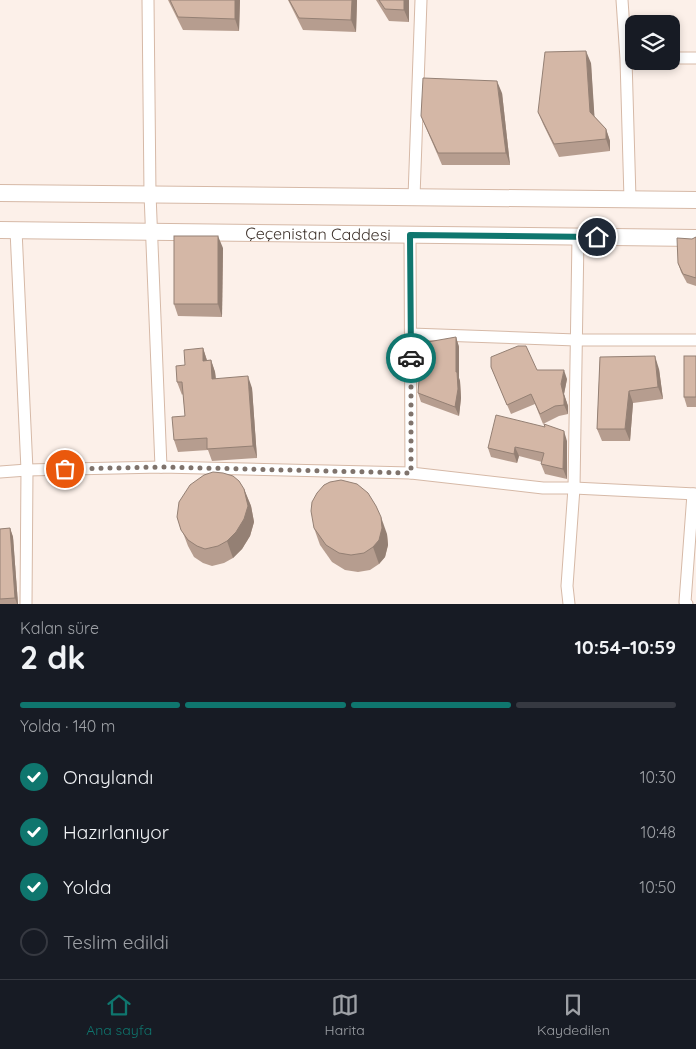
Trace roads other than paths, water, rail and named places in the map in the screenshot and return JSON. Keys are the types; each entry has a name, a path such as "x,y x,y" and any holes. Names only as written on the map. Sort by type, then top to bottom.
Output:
{"main road":[{"path":"0,193 696,200"},
{"name":"Çeçenistan Caddesi","path":"8,230 696,238"}],"street":[{"path":"148,0 150,194 161,467"},
{"path":"414,197 421,0"},
{"path":"622,0 625,22"},
{"path":"680,58 696,58"},
{"path":"630,70 630,199"},
{"path":"8,230 27,470 26,604"},
{"path":"410,235 411,473"},
{"path":"569,604 567,586 574,488 578,237"},
{"path":"411,334 576,340 696,340"},
{"path":"0,472 161,467 411,473 543,488 694,494 687,604"}]}
